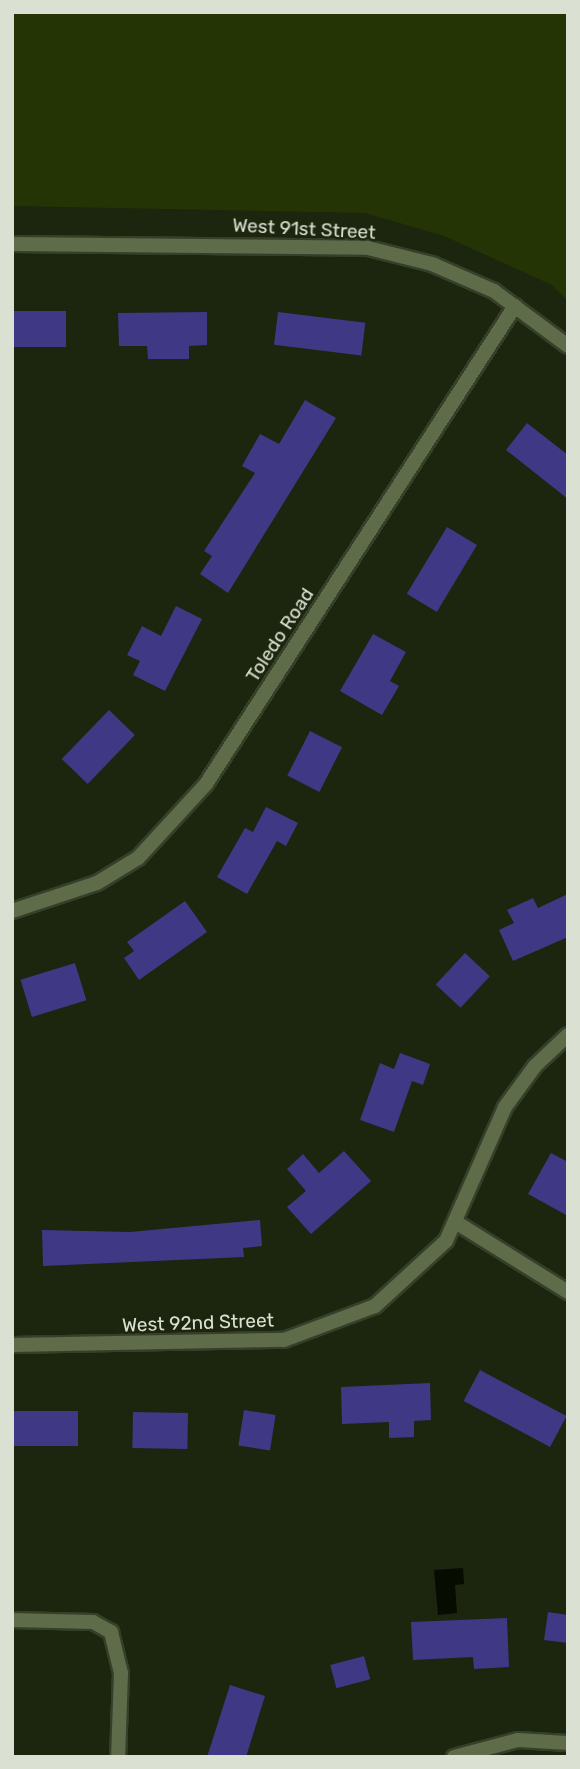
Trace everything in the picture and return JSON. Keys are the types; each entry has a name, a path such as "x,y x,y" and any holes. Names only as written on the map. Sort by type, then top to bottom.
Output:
{"street":[{"name":"West 91st Street","path":"12,244 368,248 432,264 515,306 568,346"},
{"name":"Toledo Road","path":"12,911 97,883 138,858 206,784 515,306"},
{"name":"West 92nd Street","path":"12,1345 236,1345 320,1330 375,1306 457,1223 505,1108 534,1066 568,1035"},
{"path":"457,1223 568,1292"},
{"path":"12,1620 93,1622 111,1632 121,1673 118,1757"},
{"path":"454,1757 518,1740 568,1743"}],"green space":[{"path":"12,12 568,12 568,301 552,285 444,236 365,213 12,206"}],"shaded area":[{"path":"463,1568 464,1584 455,1585 457,1613 438,1615 434,1570"}],"building":[{"path":"12,311 66,311 66,347 12,347"},
{"path":"207,312 207,345 189,346 189,359 148,359 147,346 119,346 118,313"},
{"path":"278,312 365,323 361,355 274,345"},
{"path":"305,400 336,418 228,593 200,574 212,556 204,551 255,473 242,466 260,434 279,444"},
{"path":"527,423 568,455 568,499 506,450"},
{"path":"447,527 477,545 437,612 407,594"},
{"path":"176,606 202,619 165,691 133,675 140,661 127,655 142,626 161,636"},
{"path":"373,634 406,652 390,681 399,686 382,715 340,691"},
{"path":"109,710 135,735 88,784 62,759"},
{"path":"310,731 342,747 319,792 287,776"},
{"path":"266,807 298,823 286,846 277,841 247,894 217,877 245,828 253,832"},
{"path":"568,894 568,937 513,961 499,930 514,923 507,910 533,898 538,908"},
{"path":"185,901 207,932 139,980 124,958 134,951 127,942"},
{"path":"465,953 490,976 461,1008 436,984"},
{"path":"75,963 86,1000 32,1017 20,980"},
{"path":"400,1053 430,1064 423,1085 412,1081 394,1132 360,1120 380,1063 394,1069"},
{"path":"344,1151 371,1181 311,1234 287,1207 306,1191 287,1169 303,1154 319,1173"},
{"path":"551,1153 568,1162 568,1216 528,1194"},
{"path":"260,1220 262,1246 243,1248 244,1257 43,1266 42,1230 130,1232"},
{"path":"480,1370 567,1416 550,1447 464,1401"},
{"path":"430,1383 431,1420 414,1421 414,1437 389,1438 389,1422 342,1424 341,1387"},
{"path":"244,1410 276,1415 270,1451 238,1446"},
{"path":"12,1411 78,1411 78,1446 12,1446"},
{"path":"133,1412 188,1413 187,1449 132,1448"},
{"path":"548,1612 568,1615 568,1643 544,1640"},
{"path":"507,1618 509,1667 474,1669 473,1657 413,1660 411,1622"},
{"path":"364,1656 370,1679 336,1688 330,1665"},
{"path":"230,1685 265,1696 246,1757 207,1757"}]}
